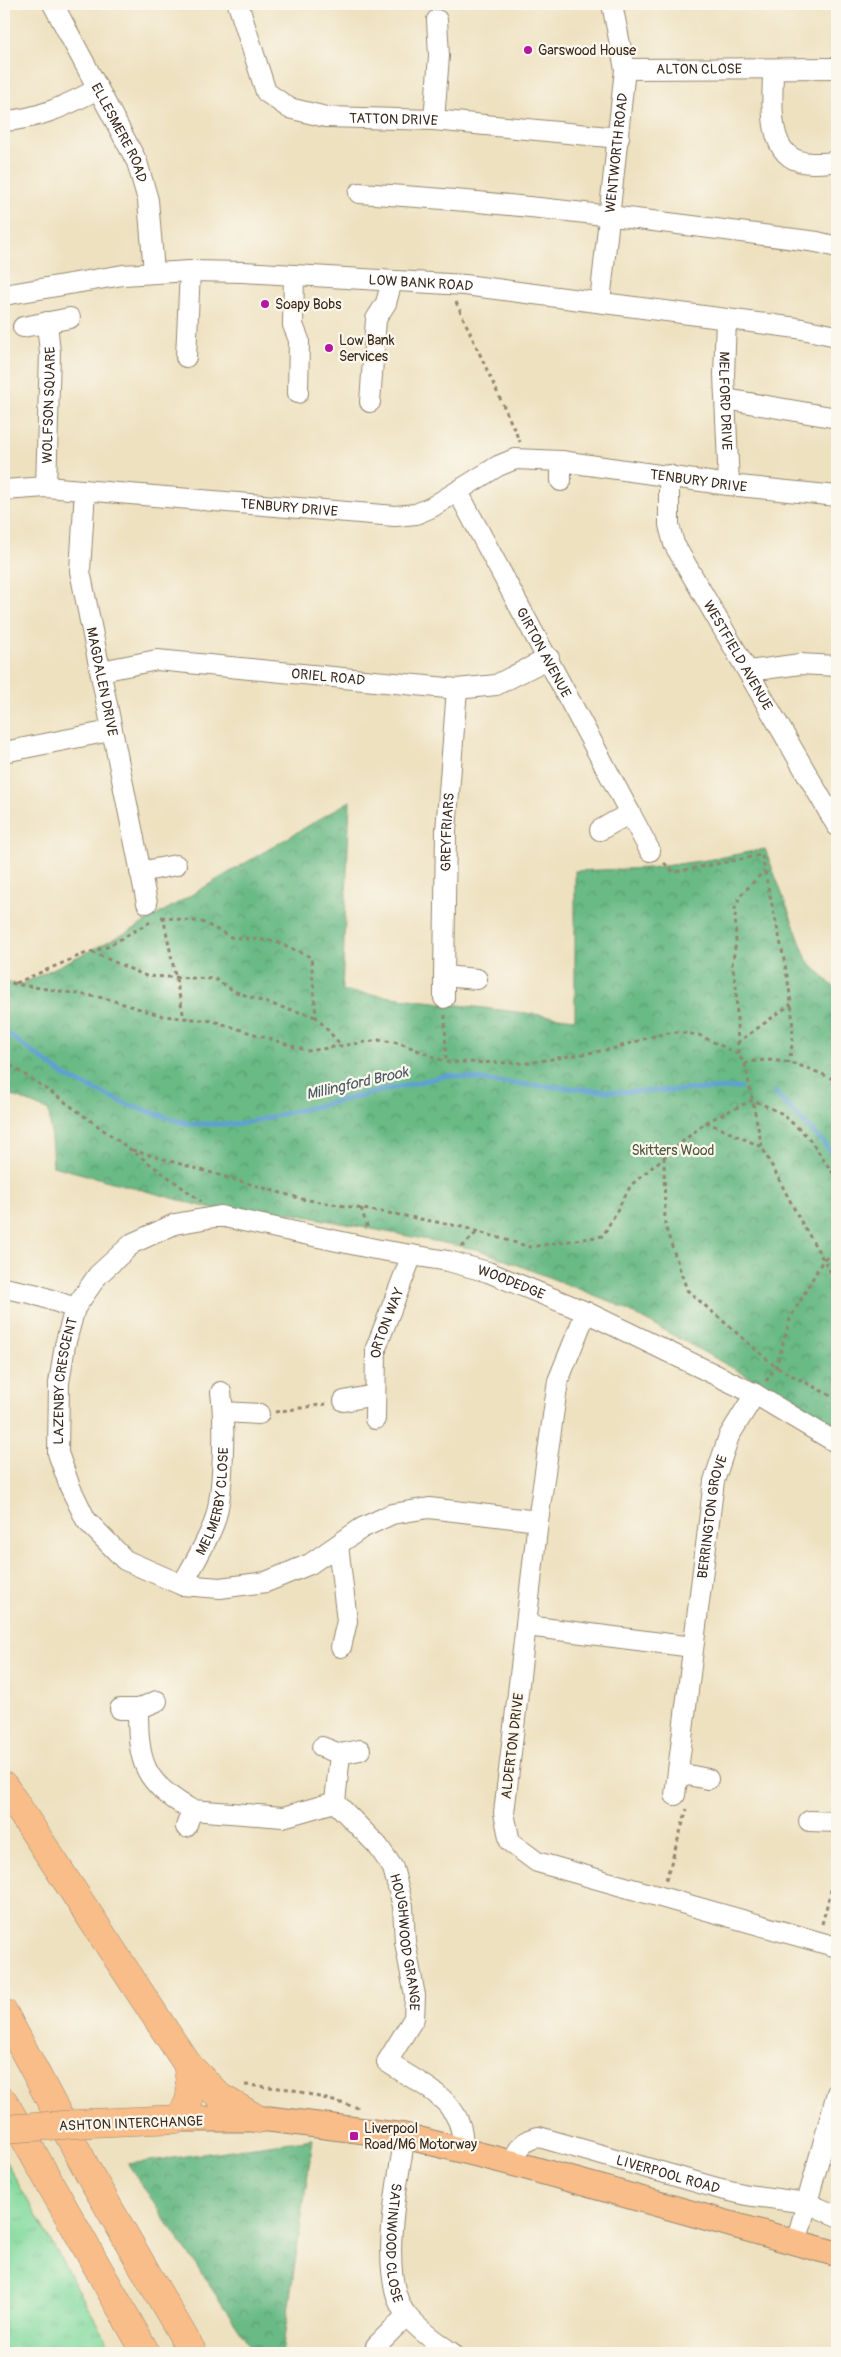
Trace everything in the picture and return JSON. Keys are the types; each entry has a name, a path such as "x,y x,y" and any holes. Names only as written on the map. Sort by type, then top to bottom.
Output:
{"highway":[{"path":"4,1786 187,2064 220,2097 258,2119"},
{"path":"4,2013 91,2177 193,2353"},
{"path":"177,2120 186,2110 190,2098 191,2085 187,2064"},
{"path":"4,2102 36,2163 146,2353"},
{"name":"ASHTON INTERCHANGE","path":"4,2129 177,2120"}],"main road":[{"path":"258,2119 335,2126 405,2136 512,2163 837,2254"},
{"name":"ASHTON INTERCHANGE","path":"177,2120 258,2119"}],"street":[{"name":"ELLESMERE ROAD","path":"53,4 137,162 144,180 154,272"},
{"name":"TATTON DRIVE","path":"238,4 266,92 289,108 326,117 434,120 619,138"},
{"name":"WENTWORTH ROAD","path":"600,302 625,70 612,4"},
{"path":"434,120 439,56 437,20"},
{"name":"ALTON CLOSE","path":"625,70 837,68"},
{"path":"773,70 773,124 776,139 783,151 793,159 806,163 837,162"},
{"path":"4,121 26,120 50,113 98,90"},
{"path":"359,193 439,198 609,215 817,242 837,247"},
{"path":"186,357 190,270"},
{"name":"LOW BANK ROAD","path":"4,295 77,281 154,272 190,270 294,275 448,284 797,328 837,336"},
{"path":"294,275 293,325 299,340 298,393"},
{"path":"370,402 376,319 386,303 392,281"},
{"path":"23,327 70,318"},
{"name":"MELFORD DRIVE","path":"726,320 724,375 729,485"},
{"name":"WOLFSON SQUARE","path":"46,488 50,353 47,322"},
{"path":"726,399 837,418"},
{"name":"TENBURY DRIVE","path":"4,490 46,488 85,490 395,516 416,514 458,492 498,466 515,459 528,458 561,471 669,475 729,485 837,496"},
{"name":"WESTFIELD AVENUE","path":"669,475 669,525 674,544 837,826"},
{"name":"MAGDALEN DRIVE","path":"85,490 80,571 101,671 110,730 140,872 155,910"},
{"name":"GIRTON AVENUE","path":"458,492 549,658 650,851"},
{"name":"ORIEL ROAD","path":"101,671 143,661 165,660 457,689 496,685 549,658"},
{"path":"749,671 800,664 837,666"},
{"name":"GREYFRIARS","path":"444,998 446,831 457,689"},
{"path":"4,752 110,730"},
{"path":"600,830 630,813"},
{"path":"140,872 176,865"},
{"path":"444,976 477,979"},
{"name":"WOODEDGE","path":"158,1230 220,1216 488,1272 586,1312 755,1394 837,1443"},
{"name":"LAZENBY CRESCENT","path":"158,1230 133,1243 98,1275 75,1308 65,1345 59,1383 58,1453 70,1486 86,1520 125,1560 182,1585 220,1588 266,1582 310,1564 362,1528 392,1514 429,1508 538,1521"},
{"name":"ORTON WAY","path":"375,1419 376,1348 412,1255"},
{"path":"4,1288 34,1294 75,1308"},
{"name":"ALDERTON DRIVE","path":"586,1312 558,1381 538,1521 504,1813 510,1842 537,1862 837,1947"},
{"name":"BERRINGTON GROVE","path":"675,1795 714,1481 729,1436 755,1394"},
{"path":"344,1401 374,1395"},
{"name":"MELMERBY CLOSE","path":"182,1585 214,1522 220,1483 222,1402 259,1414"},
{"path":"338,1545 347,1621 341,1647"},
{"path":"527,1626 694,1647"},
{"path":"157,1701 129,1709 138,1744 152,1782 173,1800 189,1818 283,1817 334,1802 331,1750 360,1750"},
{"path":"678,1773 708,1779"},
{"name":"HOUGHWOOD GRANGE","path":"334,1802 378,1846 393,1868 403,1906 405,1942 414,1996 414,2018 386,2062 443,2100 454,2110 462,2132 462,2150"},
{"path":"809,1821 837,1822"},
{"path":"796,2243 837,2093"},
{"name":"SATINWOOD CLOSE","path":"405,2136 394,2209 390,2263 396,2292 406,2316 452,2353"},
{"name":"LIVERPOOL ROAD","path":"512,2163 519,2147 530,2138 539,2137 717,2188 747,2195 807,2203 837,2216"},
{"name":"SATINWOOD CLOSE","path":"376,2346 406,2316"}],"path":[{"path":"448,284 528,458"},
{"path":"650,851 674,872 762,855 792,1003 793,1050 788,1064"},
{"path":"738,1054 736,984 732,964 736,942 735,908 740,896 764,870"},
{"path":"16,984 107,947 132,930 155,910"},
{"path":"155,910 175,977 184,1018"},
{"path":"155,910 202,922 230,937 274,941 311,957 316,1017"},
{"path":"92,952 146,976 215,979 249,997 316,1017 342,1045"},
{"path":"4,980 16,984 104,998 163,1016 213,1021 308,1051 379,1040 393,1042 446,1062 528,1063 612,1049 656,1035 676,1032 698,1035 738,1054 745,1064 762,1147 799,1218 837,1283"},
{"path":"444,998 446,1062"},
{"path":"737,1043 792,1003"},
{"path":"745,1064 757,1059 774,1059 837,1081"},
{"path":"4,1061 132,1150 220,1216"},
{"path":"132,1150 302,1199 400,1214 462,1227 530,1247 604,1236 631,1185 706,1122 753,1100 781,1113 808,1137 837,1179"},
{"path":"706,1122 762,1147"},
{"path":"664,1158 665,1226 687,1290 776,1367 837,1399"},
{"path":"776,1367 790,1319 823,1260 837,1250"},
{"path":"259,1414 344,1401"},
{"path":"661,1897 690,1801 675,1795"},
{"path":"817,1941 837,1868"}],"green space":[{"name":"Skitters Wood","path":"350,801 342,991 575,1019 575,871 649,868 765,849 807,960 837,990 837,1425 614,1303 480,1250 289,1213 224,1212 53,1166 49,1111 4,1092 4,983 22,984 132,930"},
{"path":"313,2139 282,2353 255,2353 128,2164"},
{"path":"4,2162 6,2162 114,2353 4,2353"}],"waterway":[{"name":"Millingford Brook","path":"4,1031 68,1078 129,1105 188,1124 240,1124 449,1075 495,1082 618,1092 740,1088"},
{"name":"Millingford Brook","path":"774,1092 825,1144 837,1161"}],"place":[{"name":"Garswood House","path":"528,50"},
{"name":"Soapy Bobs","path":"265,304"},
{"name":"Low Bank Services","path":"329,348"},
{"name":"Liverpool Road/M6 Motorway","path":"354,2136"}]}
